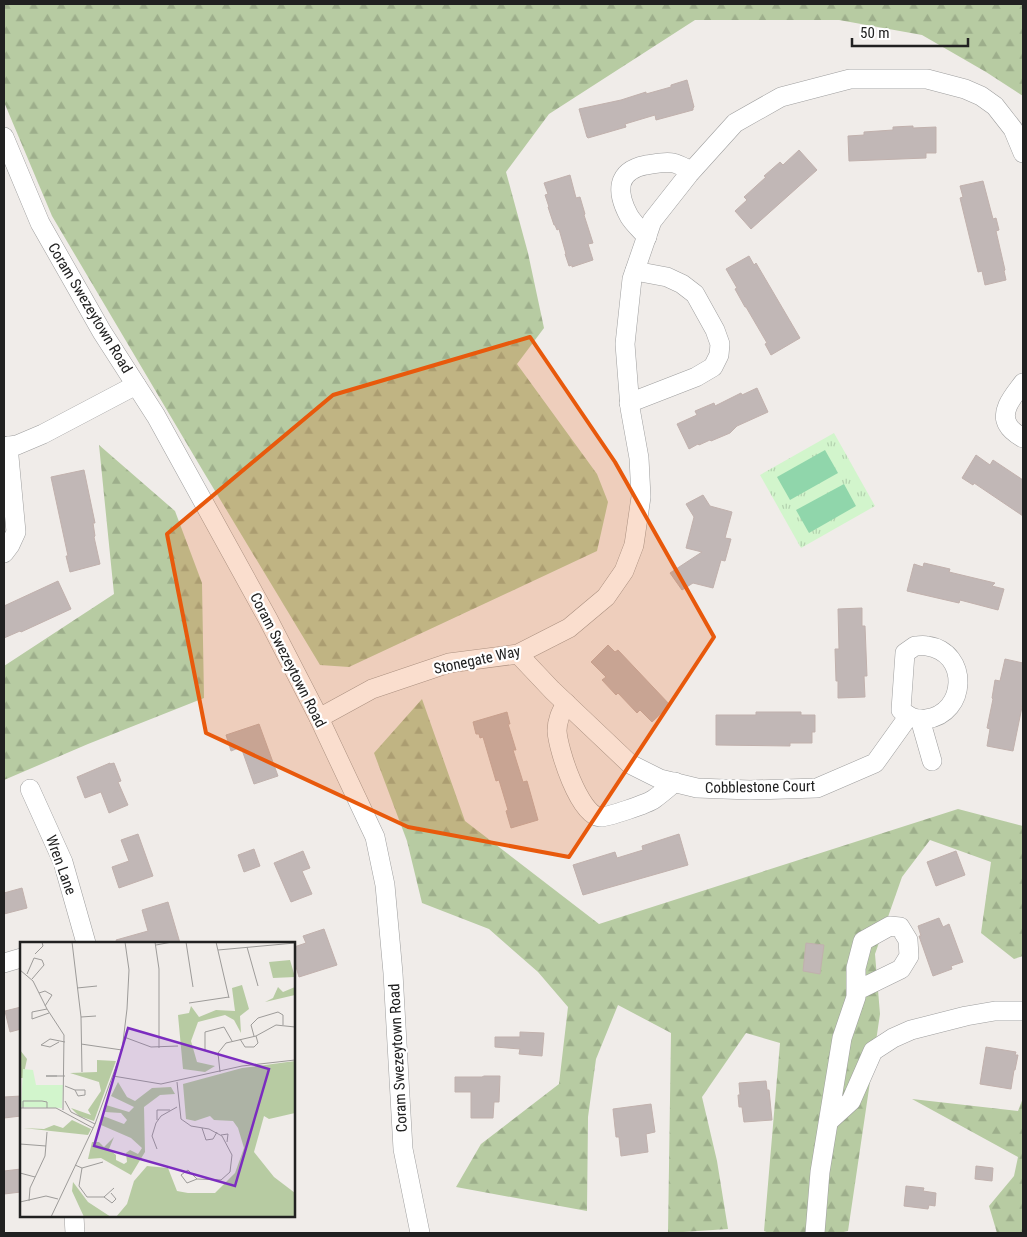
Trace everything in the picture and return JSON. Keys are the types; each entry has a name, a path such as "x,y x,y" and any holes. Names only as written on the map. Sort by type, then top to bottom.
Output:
{"street":[{"name":"Stonegate Way","path":"319,718 372,689 449,663 518,654 569,628 606,597 624,571 634,545 641,497 639,458 629,403 625,344 632,279 652,221 691,171 735,123 782,97 850,79 927,79 965,88 995,106 1013,129 1023,153"},
{"name":"Coram Swezeytown Road","path":"4,136 40,223 102,332 156,416 268,619 319,718 375,837 385,885 393,972 403,1150 420,1233"},
{"path":"647,237 629,216 622,198 621,183 624,176 630,170 658,163 672,162 691,171"},
{"path":"629,403 696,377 713,367 719,355 720,344 716,330 695,294 682,284 667,278 635,271"},
{"path":"1023,382 1006,411 1006,419 1012,431 1023,438"},
{"path":"4,553 16,532 6,447 17,445 44,434 136,385"},
{"name":"Cobblestone Court","path":"518,654 552,690 630,764 660,779 697,788 741,790 817,788 875,763 914,718 932,761"},
{"path":"566,703 558,718 557,732 560,751 583,805 591,814 599,817 612,815 652,800 675,782"},
{"name":"Wren Lane","path":"30,789 63,862 84,942"},
{"path":"4,963 20,958"},
{"path":"814,1233 820,1172 842,1038 856,997 856,991"},
{"path":"829,1121 850,1102 873,1051 892,1038 911,1030 966,1016 996,1010 1023,1011"},
{"path":"74,1217 75,1233"}],"highlighted area":[{"path":"530,337 615,462 714,637 569,857 408,827 206,733 167,534 333,395"}],"green space":[{"path":"4,4 1023,4 1023,96 922,35 839,20 695,20 549,114 506,172 528,253 544,328 517,364 597,474 608,502 597,551 349,667 320,665 52,216 4,102"},
{"path":"834,433 875,506 801,548 760,475"},
{"path":"99,445 175,511 202,583 204,698 4,780 4,666 114,594"},
{"path":"825,450 838,473 790,500 777,477"},
{"path":"844,484 856,506 809,533 796,510"},
{"path":"422,699 465,821 599,924 958,809 1023,826 1023,956 1014,959 981,933 991,862 930,840 902,877 875,954 880,1014 848,1231 839,1233 769,1233 764,1231 780,1043 746,1033 702,1097 717,1161 728,1229 668,1233 671,1033 618,1005 596,1059 588,1117 587,1211 456,1187 481,1144 559,1084 568,1007 538,972 489,929 422,903 407,841 374,753"},
{"path":"1023,1098 1023,1233 997,1233 989,1206 1014,1176 1018,1157 912,1099 1018,1111"}],"building":[{"path":"687,80 694,107 693,110 656,120 655,115 625,124 626,127 587,137 579,109 621,100 646,92 646,94"},
{"path":"913,126 913,128 936,127 936,153 926,153 926,158 849,161 848,136 864,135 864,132 893,130 893,127"},
{"path":"799,150 817,170 751,229 735,211 747,200 744,197 766,177 764,176 780,162 783,165"},
{"path":"570,175 576,198 580,197 593,243 588,244 593,260 572,267 572,265 569,266 559,229 557,230 554,225 548,207 545,195 548,194 544,183"},
{"path":"983,181 993,219 996,218 999,230 996,231 1006,280 985,285 982,271 978,272 960,198 963,197 960,186"},
{"path":"749,256 754,265 756,263 800,338 771,355 765,344 767,343 735,289 737,288 726,269"},
{"path":"757,388 768,412 737,426 730,433 689,449 677,424 697,415 695,411 714,403 715,406 741,393 742,395"},
{"path":"976,455 990,465 993,460 1023,480 1023,516 974,483 973,485 962,478"},
{"path":"84,470 95,523 93,523 94,537 100,564 70,572 51,477"},
{"path":"703,495 710,506 732,512 725,538 731,539 725,561 721,560 713,588 693,583 682,590 670,573 702,552 686,548 694,517 686,504"},
{"path":"924,563 950,569 949,572 995,583 992,586 1004,589 998,610 960,600 959,603 907,591 914,564 923,567"},
{"path":"58,581 71,609 4,638 4,606"},
{"path":"862,608 862,626 865,626 867,676 864,676 865,697 838,698 835,649 839,649 838,609"},
{"path":"608,645 615,652 618,650 670,705 652,722 640,710 637,713 618,693 616,695 602,680 606,677 591,662"},
{"path":"1005,659 1023,663 1023,702 1013,751 987,746 990,729 987,728 995,680 1000,681"},
{"path":"507,712 510,724 508,724 516,750 513,750 523,782 527,781 538,820 511,828 499,780 496,781 483,737 480,738 479,734 476,734 473,722"},
{"path":"756,712 801,712 801,715 815,715 815,732 812,732 812,743 790,743 790,746 716,745 716,715 756,715"},
{"path":"259,724 278,776 254,784 241,747 231,751 226,735"},
{"path":"114,763 121,781 118,782 128,805 109,813 101,792 85,798 77,777"},
{"path":"138,834 153,876 119,888 112,867 129,861 121,840"},
{"path":"679,834 688,865 583,895 573,865 615,852 617,858 643,850 642,846"},
{"path":"254,849 260,866 244,872 238,855"},
{"path":"303,851 310,868 302,871 312,894 291,902 274,863"},
{"path":"956,851 965,875 936,886 927,862"},
{"path":"22,888 27,908 4,914 4,893"},
{"path":"168,902 180,942 117,942 116,940 148,931 142,910"},
{"path":"939,918 943,927 949,924 963,962 951,966 952,969 933,976 919,936 921,936 918,926"},
{"path":"324,929 337,965 299,977 295,963 295,947 306,943 303,936"},
{"path":"806,943 824,945 820,974 803,971"},
{"path":"20,1007 20,1029 10,1032 5,1011"},
{"path":"520,1032 544,1033 542,1056 519,1054 520,1049 495,1047 495,1037 520,1037"},
{"path":"986,1047 1016,1052 1015,1055 1018,1055 1011,1089 980,1084"},
{"path":"500,1076 499,1102 494,1102 493,1118 471,1118 471,1092 455,1092 455,1077"},
{"path":"766,1081 767,1090 769,1090 772,1120 744,1122 742,1107 739,1107 739,1083"},
{"path":"20,1096 20,1116 4,1118 4,1097"},
{"path":"651,1104 655,1132 646,1134 648,1152 621,1156 619,1137 616,1137 613,1109"},
{"path":"976,1166 993,1168 992,1181 975,1179"},
{"path":"20,1169 20,1192 4,1194 4,1171"},
{"path":"906,1186 924,1188 923,1191 936,1193 935,1206 929,1205 928,1209 904,1206"}]}
